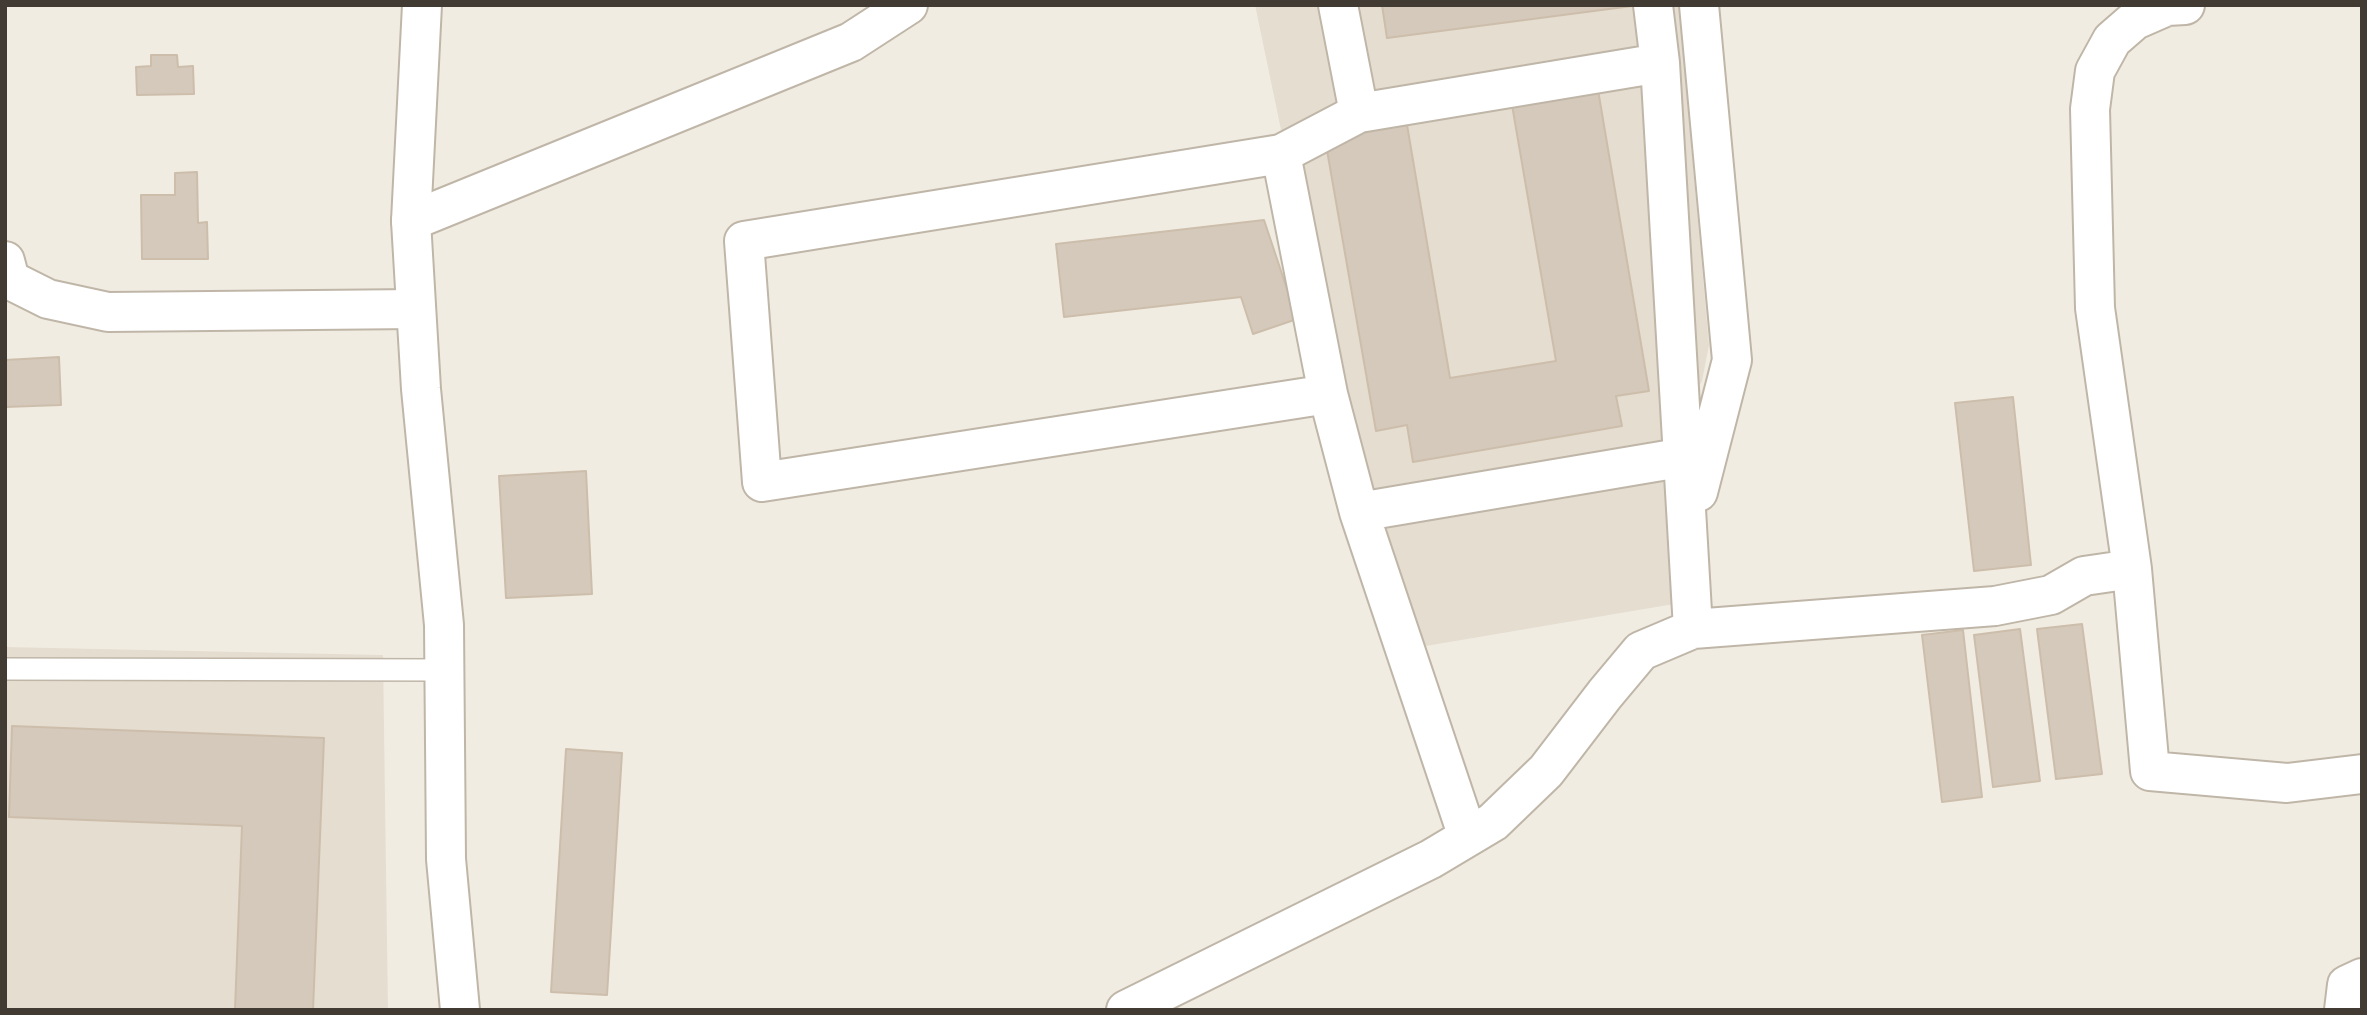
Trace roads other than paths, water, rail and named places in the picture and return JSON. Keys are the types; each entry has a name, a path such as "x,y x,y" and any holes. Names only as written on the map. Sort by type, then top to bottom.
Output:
{"street":[{"path":"422,5 411,221 421,389 444,625 446,859 460,1010"},
{"path":"411,221 851,42 908,5"},
{"path":"1338,5 1359,113"},
{"path":"1653,5 1660,63 1693,629"},
{"path":"1688,531 1732,360 1699,5"},
{"path":"2185,5 2168,6 2135,20 2112,40 2095,71 2090,109 2095,308 2132,569 2150,771 2287,783 2362,774"},
{"path":"1328,394 762,482 744,241 1281,153 1359,113 1660,63"},
{"path":"1281,153 1328,394 1359,512 1468,837"},
{"path":"5,261 10,280 48,299 108,312 416,309"},
{"path":"1359,512 1685,457"},
{"path":"1126,1010 1180,997 1493,822 1546,771 1641,651 1693,629 1995,606 2052,595 2084,576 2132,569"},
{"path":"2344,1010 2347,985 2362,978"}],"lane":[{"path":"5,668 445,670"}]}
